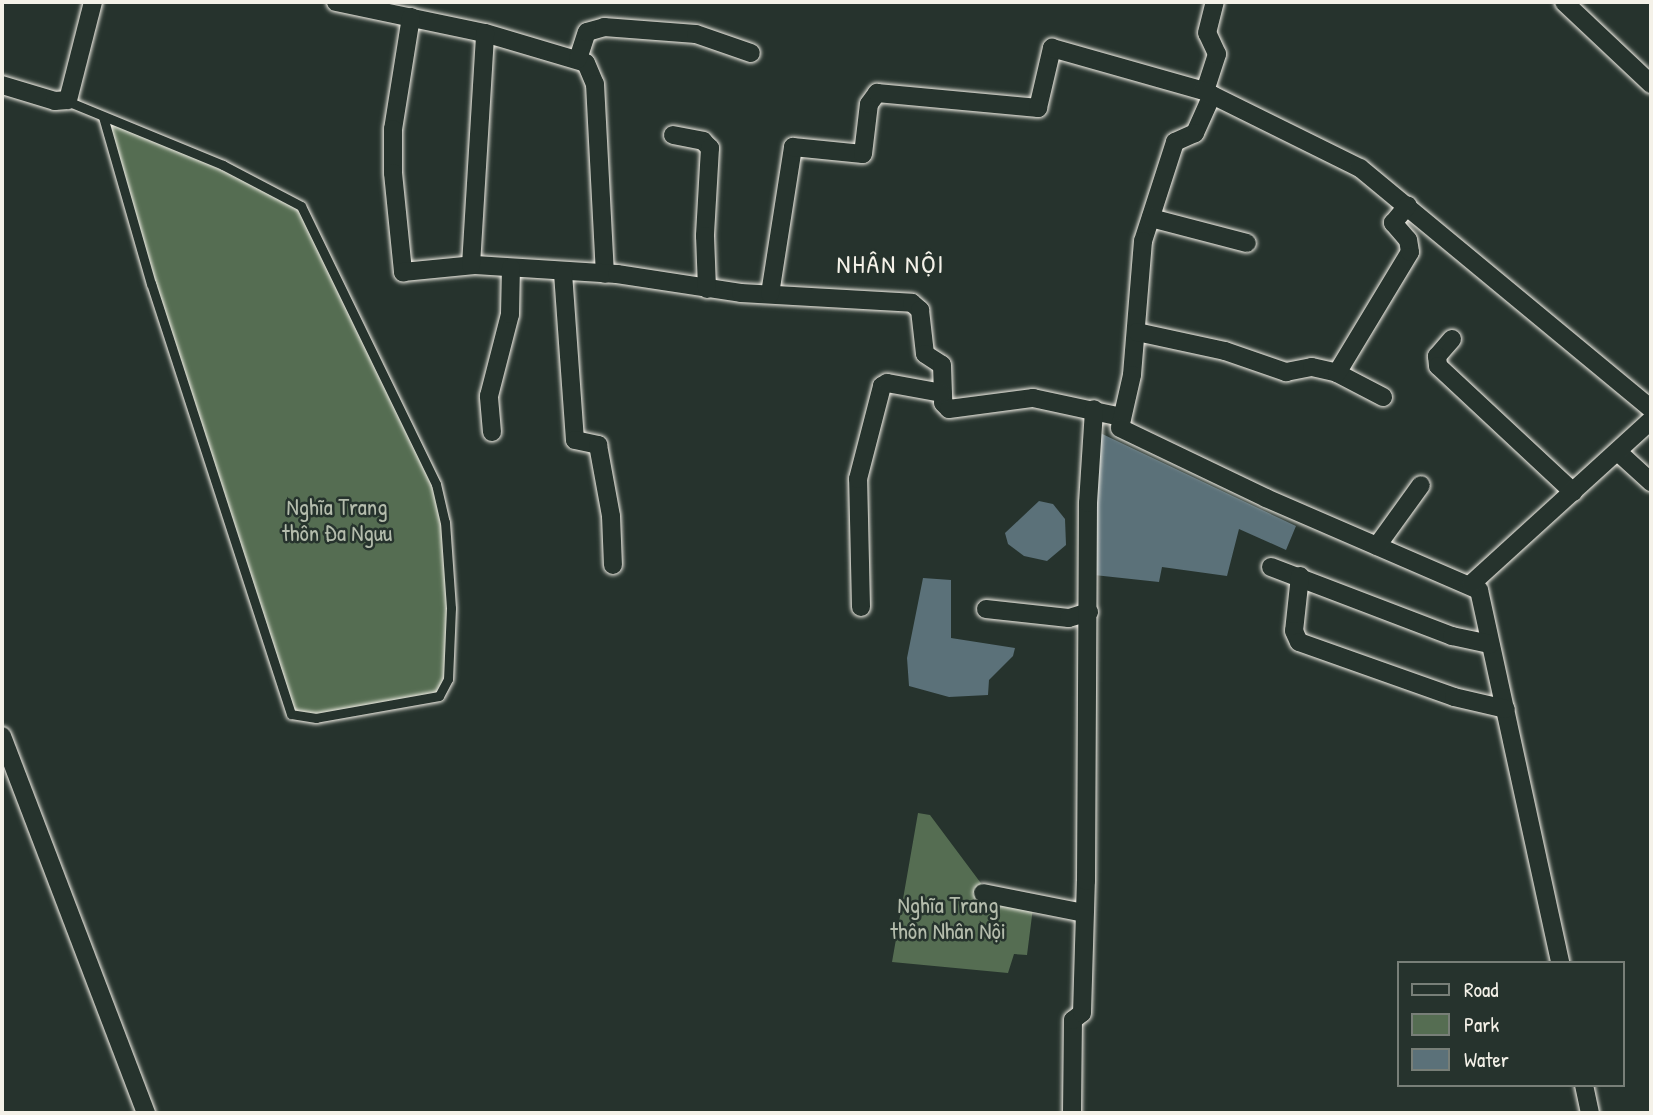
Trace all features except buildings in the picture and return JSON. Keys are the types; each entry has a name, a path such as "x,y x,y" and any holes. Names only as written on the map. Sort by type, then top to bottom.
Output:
{"street":[{"path":"2,85 66,101 93,2"},
{"path":"336,2 485,33 578,59 590,69 595,84 605,274"},
{"path":"1215,2 1207,33 1217,54 1209,93 1195,133 1179,136 1175,142 1139,264 1137,332 1120,427 1126,433 1377,546 1471,584 1483,597 1490,644 1560,961"},
{"path":"1564,2 1651,84"},
{"path":"411,18 393,129 393,173 403,272 471,265 605,274 707,289 915,304 921,314 924,351 942,365 944,405 953,410 1016,397 1094,409 1122,417"},
{"path":"578,59 587,32 604,27 696,34 751,53"},
{"path":"471,265 485,33"},
{"path":"770,294 793,147 863,154 869,104 877,93 1038,108 1052,48 1209,93 1360,168 1408,205 1548,327 1651,409"},
{"path":"673,135 703,141 710,148 705,236 707,289"},
{"path":"1337,373 1409,252 1408,240 1393,223 1408,205"},
{"path":"1151,218 1247,243"},
{"path":"492,432 489,396 510,314 511,268"},
{"path":"563,273 575,440 598,445 611,516 613,565"},
{"path":"1137,332 1225,351 1286,372 1312,367 1337,373 1383,397"},
{"path":"1452,339 1437,356 1438,366 1573,492"},
{"path":"861,607 858,479 882,386 887,383 943,393"},
{"path":"1072,1113 1073,1020 1082,1013 1089,612 1088,503 1094,409"},
{"path":"1471,584 1619,452 1651,420"},
{"path":"1619,452 1651,482"},
{"path":"1377,546 1421,485"},
{"path":"1271,567 1452,636 1490,644"},
{"path":"1300,576 1294,631 1299,642 1473,703 1506,709"},
{"path":"986,609 1069,618 1089,612"},
{"path":"2,736 146,1113"},
{"path":"983,893 1084,913"},
{"path":"1584,1087 1590,1113"}],"lane":[{"path":"66,101 223,165 301,206 436,484 445,522 451,608 448,679 439,696 316,718 291,714 151,284 103,117"}],"green space":[{"name":"Nghĩa Trang thôn Đa Ngưu","path":"103,117 301,206 436,484 445,522 451,608 444,691 296,718 203,447"},
{"name":"Nghĩa Trang thôn Nhân Nội","path":"918,813 930,815 983,886 1034,900 1027,955 1014,954 1008,973 892,962"}],"water":[{"path":"1096,431 1296,526 1286,550 1239,529 1227,576 1162,567 1159,582 1094,575"},
{"path":"1039,501 1053,504 1065,519 1066,545 1047,561 1024,556 1008,544 1005,533"},
{"path":"923,578 951,580 951,638 1015,648 1013,656 989,680 988,695 949,697 909,686 907,658"}],"district":[{"name":"NHÂN NỘI","path":"891,264"}]}
